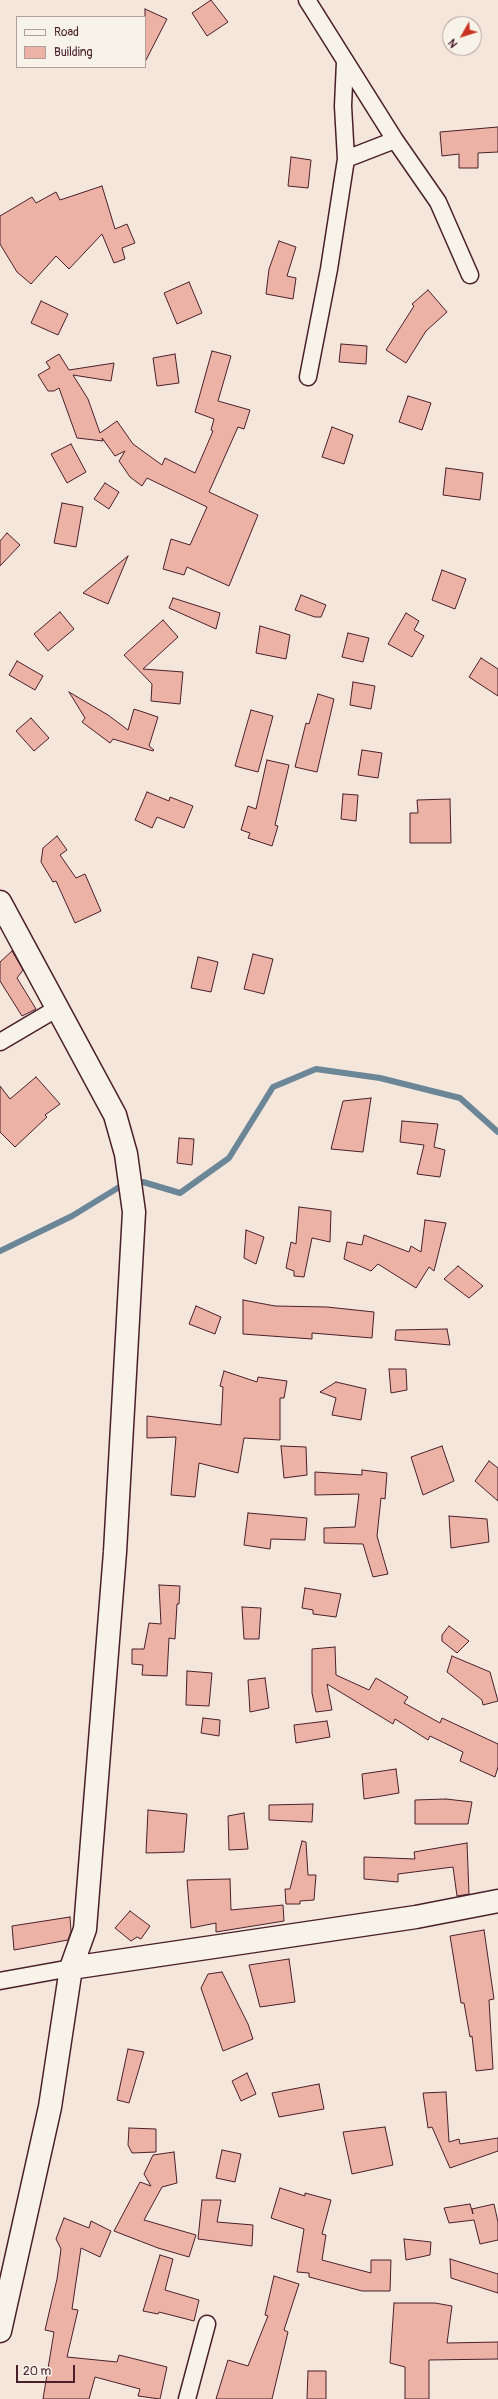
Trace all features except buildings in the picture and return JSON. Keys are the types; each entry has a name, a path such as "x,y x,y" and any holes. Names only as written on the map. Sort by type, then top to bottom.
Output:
{"main road":[{"path":"0,902 56,1009 115,1115 126,1154 134,1212 115,1552 85,1929 71,1968 50,2107 0,2331"},
{"path":"71,1968 416,1917 498,1901"}],"street":[{"path":"307,0 395,140 438,202 470,275"},
{"path":"308,377 329,269 346,159 343,106 345,62"},
{"path":"346,159 395,140"},
{"path":"0,1042 56,1009"},
{"path":"0,1981 71,1968"},
{"path":"187,2399 207,2324"}],"waterway":[{"path":"143,1182 180,1193 229,1158 273,1087 316,1069 380,1078 460,1098 498,1132"},
{"path":"0,1251 72,1216 121,1186"}]}
